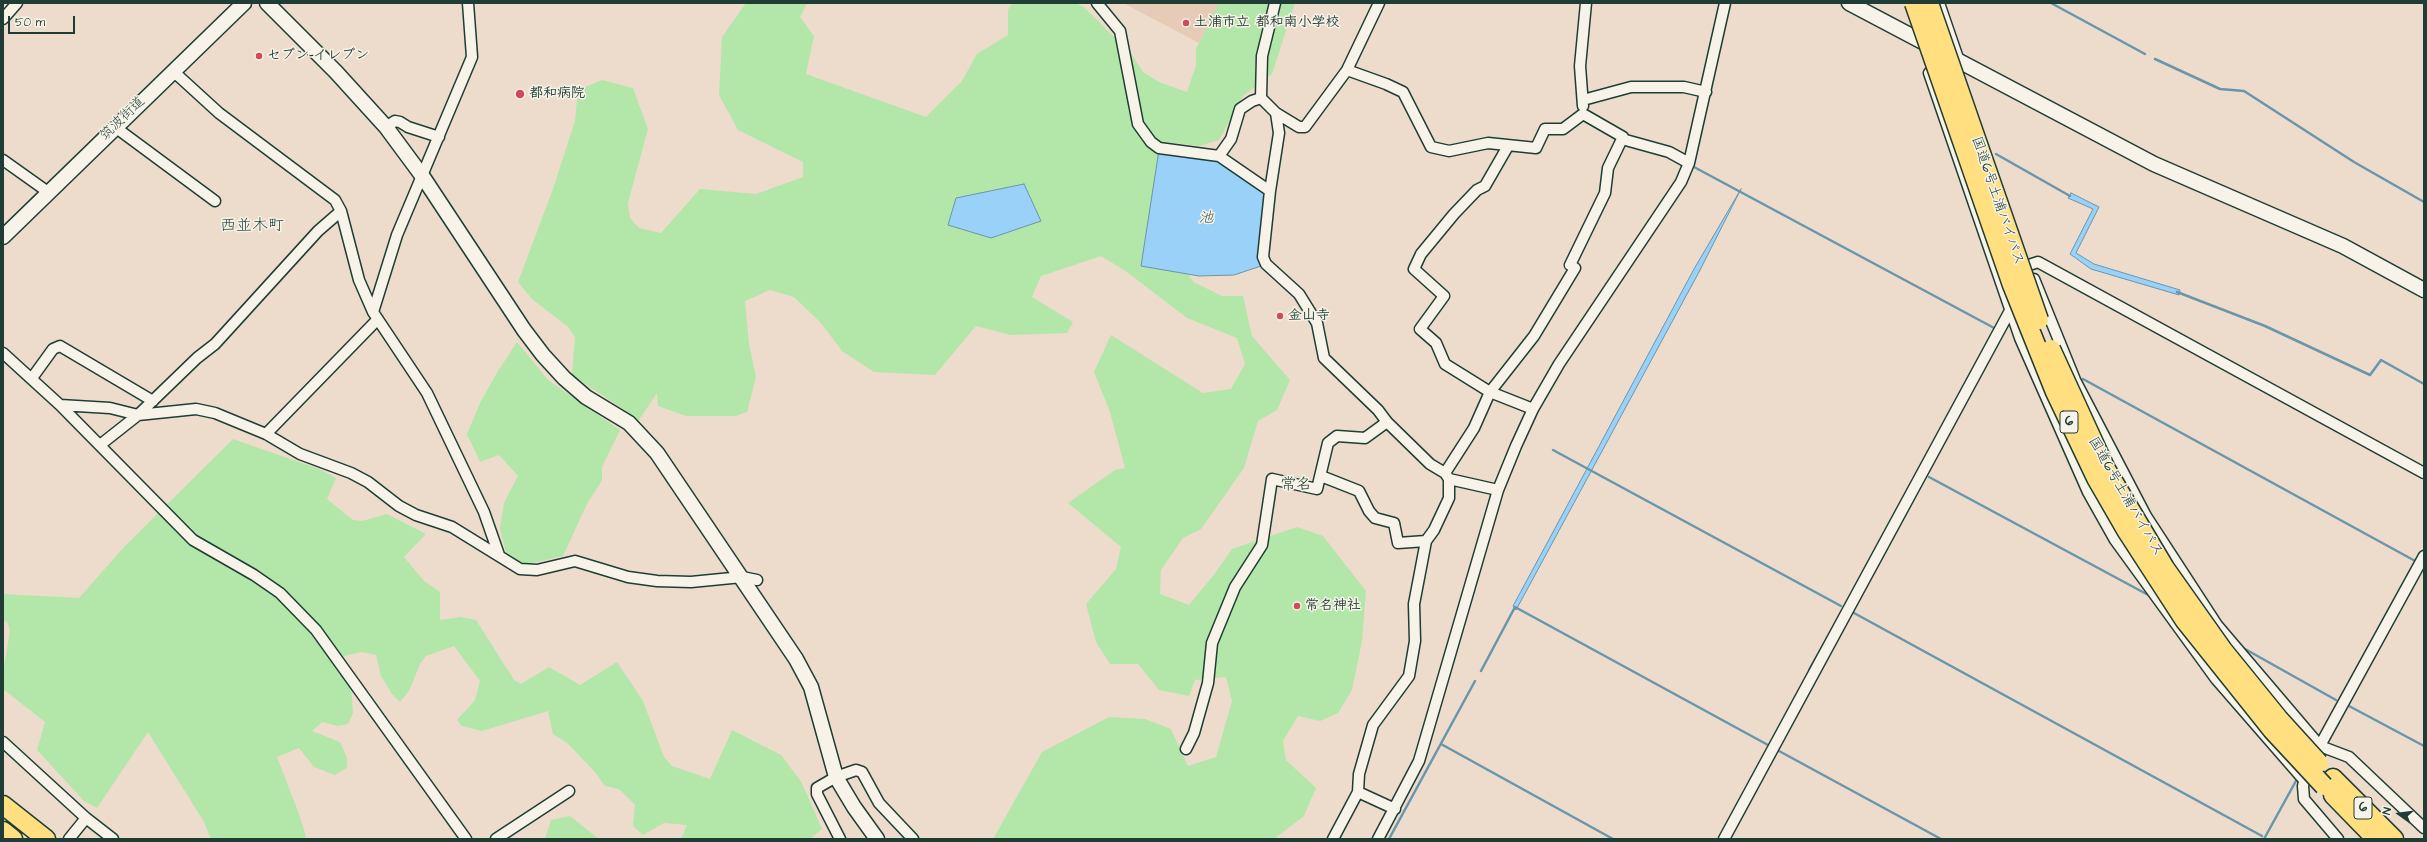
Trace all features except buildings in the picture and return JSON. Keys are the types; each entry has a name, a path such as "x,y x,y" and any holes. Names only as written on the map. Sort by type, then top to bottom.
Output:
{"highway":[{"name":"国道6号土浦バイパス","path":"1914,3 2012,285 2055,392 2096,478 2126,530 2185,621 2272,730 2328,782 2394,839"},
{"name":"国道6号土浦バイパス","path":"1929,3 2041,326 2077,410 2106,469 2134,518 2191,606 2328,782 2376,839"},
{"path":"3,805 46,839"},
{"path":"3,831 13,839"}],"street":[{"path":"3,19 17,3"},
{"name":"筑波街道","path":"3,237 244,3"},
{"path":"267,3 336,72 386,127 423,177 543,355 581,392 629,423 657,453 796,660 811,687 836,776 854,807 877,839"},
{"path":"266,434 375,316 397,235 423,177 472,57 468,3"},
{"path":"1097,3 1120,31 1138,124 1151,142 1159,148 1219,156 1270,191"},
{"path":"1275,3 1262,56 1261,98 1276,113 1299,127 1305,126 1347,70 1379,3"},
{"path":"1583,114 1580,66 1586,3"},
{"path":"1378,839 1419,761 1498,490 1533,409 1559,364 1681,182 1689,163 1725,3"},
{"path":"1849,3 1959,63 2154,164 2343,246 2424,290"},
{"path":"1905,3 2020,338 2077,471 2115,540 2216,679 2303,779"},
{"path":"1939,3 1970,101 2029,265 2074,380 2146,516 2217,625 2320,746 2349,757 2424,828"},
{"path":"1347,70 1386,84 1403,92 1432,147 1449,151 1488,143 1536,148 1545,129 1563,129 1583,114"},
{"path":"173,71 219,112 335,200 341,211 359,280 375,316 431,400 484,512 500,555"},
{"path":"1583,100 1631,87 1684,86 1706,92"},
{"path":"1219,156 1231,139 1240,109 1252,101 1261,98"},
{"path":"1276,113 1279,133 1270,191 1263,257 1266,264 1299,294 1317,322 1324,358 1378,410 1387,422 1430,464 1447,476 1498,490"},
{"path":"1583,114 1623,137 1622,139 1668,152 1689,163"},
{"path":"386,127 395,121 439,137"},
{"path":"115,127 215,201"},
{"path":"1333,839 1358,792 1359,774 1373,725 1409,676 1415,641 1414,604 1426,542 1434,530 1449,498 1447,476 1474,428 1490,392 1534,336 1575,268 1570,265 1605,193 1608,168 1622,139"},
{"path":"1508,146 1485,186 1477,190 1454,214 1421,254 1414,269 1444,296 1420,329 1436,343 1445,364 1490,392 1533,409"},
{"path":"3,160 48,192"},
{"path":"100,445 138,415 197,358 215,344 318,231 341,211"},
{"path":"1724,839 2011,310 2029,265 2038,262 2424,472"},
{"path":"32,378 53,349 60,346 153,401"},
{"path":"3,353 60,405 193,540 254,575 280,593 316,630 466,839"},
{"path":"60,405 110,408 138,415 196,409 215,413 266,434 300,454 362,479 398,506 416,515 452,527 500,555 520,569 528,571 575,560 628,577 657,581 691,582 742,578 756,580"},
{"path":"1186,749 1194,733 1208,683 1212,643 1235,587 1262,545 1272,479 1318,489 1328,443 1337,436 1366,438 1387,422"},
{"path":"1320,476 1359,491 1369,512 1375,518 1394,523 1398,543 1426,542"},
{"path":"2338,839 2304,799 2303,779 2424,556"},
{"path":"3,742 86,818 113,839"},
{"path":"840,839 817,794 817,788 821,783 836,776 856,770 862,772 879,803 913,839"},
{"path":"496,839 569,791"},
{"path":"1358,792 1395,809"},
{"path":"69,839 86,818"}],"shaded area":[{"name":"土浦市立 都和南小学校","path":"1123,3 1221,3 1199,43"}],"green space":[{"path":"746,3 807,3 800,17 814,36 806,74 926,117 962,81 977,54 1008,35 1008,10 1012,3 1075,3 1084,7 1132,55 1143,72 1159,82 1187,92 1196,65 1196,49 1219,3 1295,3 1272,74 1243,96 1219,140 1199,146 1166,142 1161,185 1168,249 1194,282 1222,296 1243,296 1252,336 1290,380 1277,410 1258,421 1244,468 1201,529 1183,538 1161,570 1160,594 1189,605 1213,576 1232,549 1297,527 1323,536 1366,591 1362,641 1352,690 1338,713 1320,721 1298,716 1283,741 1286,760 1316,788 1304,816 1274,839 993,839 1042,752 1109,717 1145,719 1171,729 1188,766 1216,757 1232,701 1226,677 1195,680 1189,696 1159,690 1138,664 1110,664 1096,642 1086,604 1116,569 1121,547 1068,503 1115,470 1125,468 1110,412 1094,372 1111,335 1203,393 1231,389 1245,364 1237,338 1187,318 1127,272 1101,256 1041,276 1032,297 1073,322 1067,333 1011,335 976,326 935,375 874,372 842,351 821,323 794,297 770,290 745,301 749,344 756,377 747,412 736,416 686,416 658,406 657,393 637,423 623,409 572,375 575,337 567,326 532,299 518,282 553,189 575,121 578,90 602,80 633,88 648,129 628,203 630,218 639,228 661,233 700,189 756,194 803,177 803,162 738,130 719,95 722,37"},
{"path":"517,342 548,380 620,430 602,467 602,480 587,504 563,556 524,565 507,557 500,528 504,503 518,476 499,455 480,462 467,434 481,401"},
{"path":"233,439 319,469 336,478 327,499 353,520 362,521 387,514 426,534 404,557 424,581 440,592 440,620 461,617 476,620 514,680 521,684 549,667 580,685 617,662 643,701 664,757 672,766 710,779 732,730 781,755 802,783 822,829 810,839 677,839 682,837 687,825 664,823 643,835 633,826 635,805 619,789 605,786 595,772 567,743 553,734 548,711 482,731 462,726 457,720 475,700 480,681 454,646 426,656 420,664 409,691 400,702 392,694 381,676 376,655 361,652 332,659 351,685 353,713 348,724 338,726 322,722 312,731 340,742 347,758 347,768 335,775 314,767 299,748 277,757 299,814 306,836 304,839 211,839 204,822 148,732 97,808 84,801 37,750 45,722 3,689 3,674 10,630 7,622 3,620 3,594 79,598 124,547"},
{"path":"570,816 599,839 545,839 551,820"}],"water":[{"name":"池","path":"1159,150 1218,159 1268,192 1264,265 1234,275 1199,276 1141,266"},
{"path":"1024,184 1041,221 991,238 948,225 956,198"},
{"path":"1741,189 1699,272 1516,610 1513,606 1694,269"},
{"path":"2071,193 2099,207 2076,253 2094,264 2180,290 2179,295 2091,269 2070,254 2093,209 2068,198"}],"waterway":[{"path":"2051,3 2145,54"},
{"path":"2155,59 2220,89 2244,91 2354,162 2424,202"},
{"path":"1996,154 2070,196"},
{"path":"1694,167 1996,329"},
{"path":"2177,292 2265,326 2370,375 2381,360 2424,384"},
{"path":"2083,379 2417,562"},
{"path":"1553,450 1841,606"},
{"path":"1929,477 2152,597"},
{"path":"1515,607 1768,745"},
{"path":"1481,671 1515,607"},
{"path":"1854,613 2262,836"},
{"path":"1809,670 1839,617"},
{"path":"2245,649 2336,700"},
{"path":"1389,839 1475,681"},
{"path":"2349,706 2424,746"},
{"path":"1441,744 1613,839"},
{"path":"1779,751 1941,839"},
{"path":"2264,839 2297,779"}],"place":[{"name":"土浦市立 都和南小学校","path":"1186,23"},
{"name":"セブン-イレブン","path":"259,56"},
{"name":"都和病院","path":"520,94"},
{"name":"金山寺","path":"1280,316"},
{"name":"常名神社","path":"1297,606"}],"district":[{"name":"西並木町","path":"252,227"},
{"name":"常名","path":"1296,486"}]}
